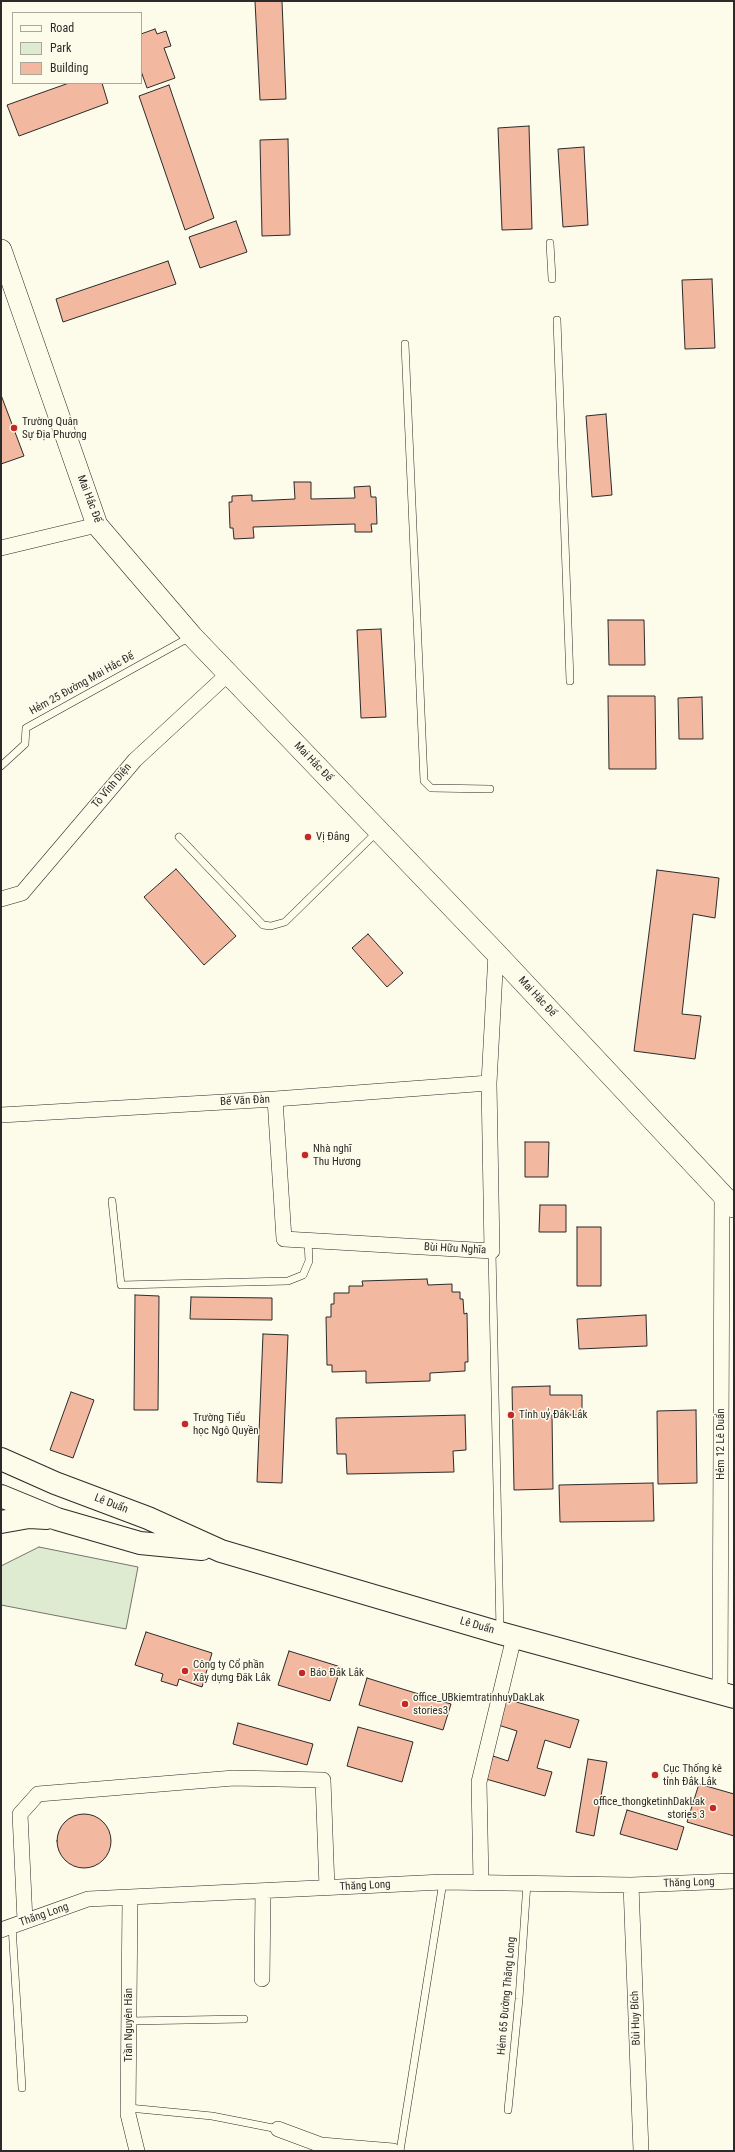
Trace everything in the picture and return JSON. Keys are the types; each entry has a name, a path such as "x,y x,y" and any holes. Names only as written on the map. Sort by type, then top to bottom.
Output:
{"main road":[{"name":"Lê Duẩn","path":"1,1459 55,1483 148,1518 221,1551 507,1635 727,1695"},
{"path":"1,1482 19,1480 55,1483"},
{"name":"Lê Duẩn","path":"1,1496 57,1519 140,1543 221,1551"},
{"path":"1,1522 29,1517 57,1519"}],"street":[{"name":"Mai Hắc Đế","path":"1,250 97,525 192,636 496,953 728,1201"},
{"path":"1,548 97,525"},
{"name":"Tô Vĩnh Diện","path":"1,899 22,893 135,760 228,674"},
{"name":"Bùi Hữu Nghĩa","path":"275,1099 284,1240 492,1251 489,1083 496,953"},
{"name":"Bế Văn Đàn","path":"1,1115 275,1099 489,1083"},
{"name":"Hẻm 12 Lê Duẩn","path":"727,1695 728,1201"},
{"path":"481,1882 479,1782 507,1635"},
{"path":"13,1926 20,1814 38,1794 234,1778 323,1780 327,1888"},
{"name":"Thăng Long","path":"13,1926 88,1899 443,1882 631,1885 734,1881"},
{"name":"Bùi Huy Bích","path":"631,1885 641,2151"},
{"path":"262,1979 263,1891"},
{"name":"Trần Nguyên Hãn","path":"130,1898 129,2108 137,2151"},
{"path":"278,2129 321,2145 393,2151"}],"lane":[{"path":"550,243 552,279"},
{"path":"557,320 570,681"},
{"path":"405,344 424,781 431,788 490,789"},
{"name":"Hẻm 25 Đường Mai Hắc Đế","path":"1,766 25,744 26,728 192,636"},
{"path":"179,837 263,925 272,926 285,922 378,830"},
{"path":"112,1201 122,1285 288,1281 303,1275 309,1261 308,1241"},
{"path":"492,1251 507,1635"},
{"path":"400,2151 443,1882"},
{"name":"Hẻm 65 Đường Thăng Long","path":"508,2110 519,1999 527,1883"},
{"path":"13,1926 22,2088"},
{"path":"129,2021 244,2019"},
{"path":"129,2108 212,2116 278,2129"}],"green space":[{"path":"39,1547 138,1567 126,1629 1,1605 1,1566"}],"building":[{"path":"255,1 282,1 286,99 260,100"},
{"path":"155,29 157,34 166,31 171,46 164,48 175,78 147,88 142,74 142,34"},
{"path":"66,84 102,84 108,103 19,136 7,105"},
{"path":"169,85 214,218 185,230 139,96"},
{"path":"529,126 532,229 502,230 498,128"},
{"path":"288,139 290,235 262,236 260,140"},
{"path":"584,147 588,225 563,227 558,149"},
{"path":"236,221 247,252 200,268 189,237"},
{"path":"168,261 176,284 63,322 56,299"},
{"path":"712,279 715,348 685,349 682,280"},
{"path":"1,395 24,456 1,464"},
{"path":"606,414 612,495 592,497 586,416"},
{"path":"294,482 311,482 311,499 355,498 354,487 370,486 371,497 376,497 377,524 371,524 372,532 355,532 355,524 253,527 254,538 234,539 233,528 230,528 229,502 232,502 232,496 252,495 252,501 295,499"},
{"path":"608,620 644,620 645,665 609,665"},
{"path":"381,629 386,717 361,718 357,630"},
{"path":"608,696 655,696 656,769 609,769"},
{"path":"702,697 703,739 679,739 678,698"},
{"path":"176,869 236,936 204,965 144,897"},
{"path":"657,870 719,878 715,918 693,914 682,1014 701,1016 695,1059 634,1051"},
{"path":"368,934 403,973 387,987 352,948"},
{"path":"525,1142 549,1142 548,1177 525,1177"},
{"path":"540,1205 566,1205 566,1232 539,1232"},
{"path":"577,1227 601,1227 601,1286 577,1286"},
{"path":"427,1279 428,1285 452,1284 452,1292 460,1292 460,1299 463,1299 464,1314 467,1313 468,1362 465,1362 465,1371 430,1373 430,1381 366,1383 366,1371 332,1372 332,1365 327,1365 326,1317 331,1317 331,1304 334,1304 334,1293 349,1293 349,1286 363,1286 362,1281"},
{"path":"135,1295 159,1296 158,1410 134,1410"},
{"path":"191,1297 272,1298 272,1320 190,1319"},
{"path":"646,1315 647,1346 579,1349 577,1319"},
{"path":"263,1334 288,1335 282,1483 257,1482"},
{"path":"550,1386 550,1395 582,1395 582,1415 552,1415 553,1489 514,1490 512,1387"},
{"path":"71,1392 94,1400 73,1458 50,1450"},
{"path":"696,1410 697,1483 658,1484 657,1411"},
{"path":"465,1415 466,1450 453,1451 454,1472 347,1474 346,1454 337,1454 336,1418"},
{"path":"653,1483 654,1521 560,1522 559,1485"},
{"path":"146,1632 212,1653 202,1687 179,1679 177,1686 161,1681 163,1674 135,1665"},
{"path":"289,1651 341,1667 330,1701 278,1685"},
{"name":"office_UBkiemtratinhuyDakLak stories3","path":"367,1678 451,1704 443,1730 359,1705"},
{"path":"499,1697 579,1720 570,1748 545,1740 537,1768 552,1772 545,1796 486,1779 493,1756 508,1761 517,1731 492,1723"},
{"path":"238,1723 313,1744 307,1765 233,1744"},
{"path":"358,1727 413,1742 402,1782 347,1766"},
{"path":"588,1759 607,1762 594,1836 576,1832"},
{"name":"office_thongketinhDakLak stories 3","path":"699,1784 734,1794 734,1836 687,1822"},
{"path":"627,1810 684,1827 677,1850 620,1834"},
{"path":"84,1814 94,1816 103,1822 109,1831 111,1841 109,1851 103,1860 94,1866 84,1868 74,1866 65,1860 59,1851 57,1841 59,1831 65,1822 74,1816"}],"place":[{"name":"Trường Quân Sự Địa Phương","path":"14,428"},
{"name":"Vị Đắng","path":"308,837"},
{"name":"Nhà nghĩ Thu Hương","path":"305,1155"},
{"name":"Tỉnh uỷ Đắk Lắk","path":"511,1415"},
{"name":"Trường Tiểu học Ngô Quyền","path":"185,1424"},
{"name":"Công ty Cổ phần Xây dựng Đăk Lắk","path":"185,1671"},
{"name":"Báo Đắk Lắk","path":"302,1673"},
{"name":"office_UBkiemtratinhuyDakLak stories3","path":"405,1704"},
{"name":"Cục Thống kê tỉnh Đắk Lắk","path":"655,1775"},
{"name":"office_thongketinhDakLak stories 3","path":"713,1808"}]}
